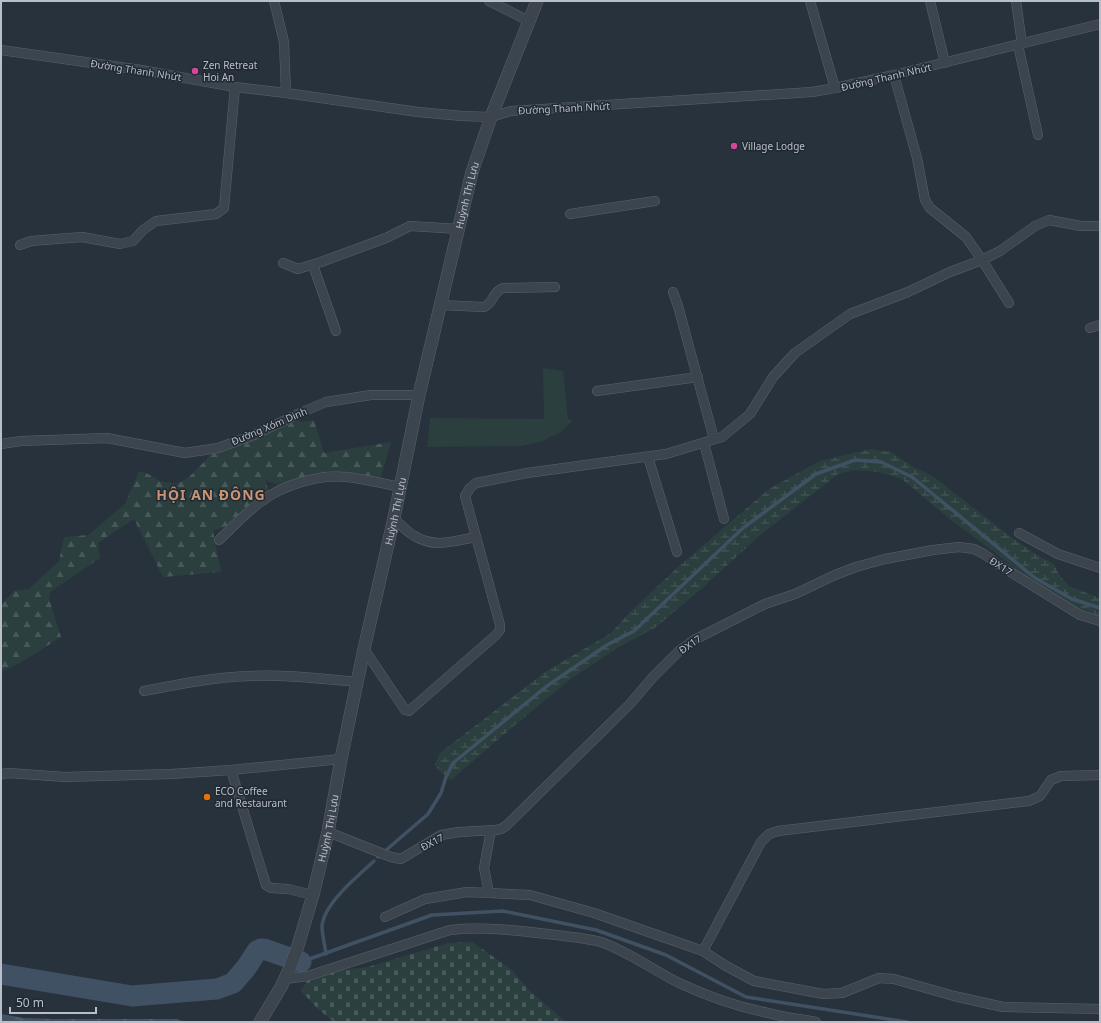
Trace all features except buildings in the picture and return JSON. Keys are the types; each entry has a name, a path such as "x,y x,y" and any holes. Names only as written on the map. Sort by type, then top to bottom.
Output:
{"street":[{"path":"274,1 284,42 286,93"},
{"path":"489,1 529,21"},
{"name":"Huỳnh Thị Lựu","path":"260,1022 287,974 297,949 313,895 328,832 341,759 394,518 419,395 475,162 491,117 537,1"},
{"path":"810,1 835,88"},
{"path":"930,1 945,62"},
{"path":"1016,1 1020,45 1038,135"},
{"name":"Đường Thanh Nhứt","path":"1,50 142,70 235,87 418,112 491,117 511,111 812,92 894,75 1100,24"},
{"path":"894,75 917,158 925,200 930,208 966,237 1009,303"},
{"path":"20,245 31,241 82,237 120,244 133,241 143,230 156,221 216,214 224,208 235,87"},
{"path":"570,214 655,201"},
{"path":"364,649 405,710 409,711 500,630 500,625 466,496 470,488 476,483 527,473 666,454 722,437 750,414 773,377 795,352 850,314 908,292 950,272 982,260 1000,251 1035,226 1049,220 1081,226 1100,226"},
{"path":"283,263 298,269 386,238 410,226 459,229"},
{"path":"313,264 336,331"},
{"path":"440,305 484,307 489,305 495,293 503,288 556,287"},
{"path":"673,292 698,376 714,439"},
{"path":"1090,328 1100,325"},
{"path":"597,391 698,376"},
{"name":"Đường Xóm Dinh","path":"1,444 21,440 107,438 185,453 218,448 254,435 326,402 371,395 419,395"},
{"path":"704,443 724,519"},
{"path":"648,457 677,552"},
{"path":"219,540 261,501 281,490 306,482 333,477 346,477 400,487"},
{"path":"394,518 412,535 427,542 443,544 476,536"},
{"path":"1018,533 1058,554 1100,568"},
{"name":"ĐX17","path":"328,832 391,857 401,859 441,835 501,829 507,825 630,704 679,651 694,640 765,604 795,594 856,567 885,559 933,550 959,547 974,549 1080,615 1100,621"},
{"path":"144,691 194,681 250,676 297,676 358,682"},
{"path":"1,774 10,773 65,777 171,774 231,770 341,759"},
{"path":"231,770 266,885 271,888 288,889 313,895"},
{"path":"702,952 761,842 769,834 778,831 1029,801 1040,796 1051,780 1061,776 1100,775"},
{"path":"489,893 484,868 491,830"},
{"path":"385,917 424,899 467,892 530,895 594,912 702,952 754,981 823,994 842,993 879,978 894,979 954,996 1003,1007 1100,1009"},
{"path":"287,974 308,976 450,930 474,928 523,931 600,942 633,957 656,971 699,992 747,1008 816,1022"}],"green space":[{"path":"543,368 563,371 568,419 573,420 561,432 540,442 520,446 427,447 430,418 544,419"},
{"path":"294,419 301,422 314,420 324,453 391,442 379,484 311,479 281,486 265,480 269,492 251,516 213,531 221,572 163,577 134,519 98,543 100,558 50,592 49,599 61,637 20,663 1,672 1,603 2,604 14,591 29,589 59,561 64,537 88,535 125,504 139,471 160,481 177,484 189,477 211,455 271,431"},
{"path":"870,449 891,452 914,467 934,477 1011,537 1054,564 1060,576 1069,586 1100,598 1100,615 1079,610 1047,593 952,521 902,479 878,472 855,470 838,474 758,537 700,590 656,627 619,647 572,678 451,780 438,770 435,764 440,753 545,672 611,633 629,613 678,567 769,489 820,461"},
{"path":"472,942 511,969 528,989 566,1022 334,1022 318,1009 301,991 308,979 333,971 368,967 448,943"}],"water":[{"path":"1,1014 24,1018 175,1019 187,1022 1,1022"}],"waterway":[{"path":"378,857 428,814 441,793 446,777 453,763 547,686 607,645 634,631 743,528 816,474 855,460 881,462 912,477 1035,578 1072,599 1100,608"},
{"path":"326,954 322,926 324,917 335,899 343,890 374,861"},
{"path":"301,962 432,915 503,911 596,930 666,955 746,997 907,1022"},
{"path":"1,974 132,996 217,989 233,983 246,968 257,951 261,949 301,962"}],"place":[{"name":"Zen Retreat Hoi An","path":"195,71"},
{"name":"Village Lodge","path":"734,146"},
{"name":"ECO Coffee and Restaurant","path":"207,797"}],"district":[{"name":"HỘI AN ĐÔNG","path":"211,494"}]}
